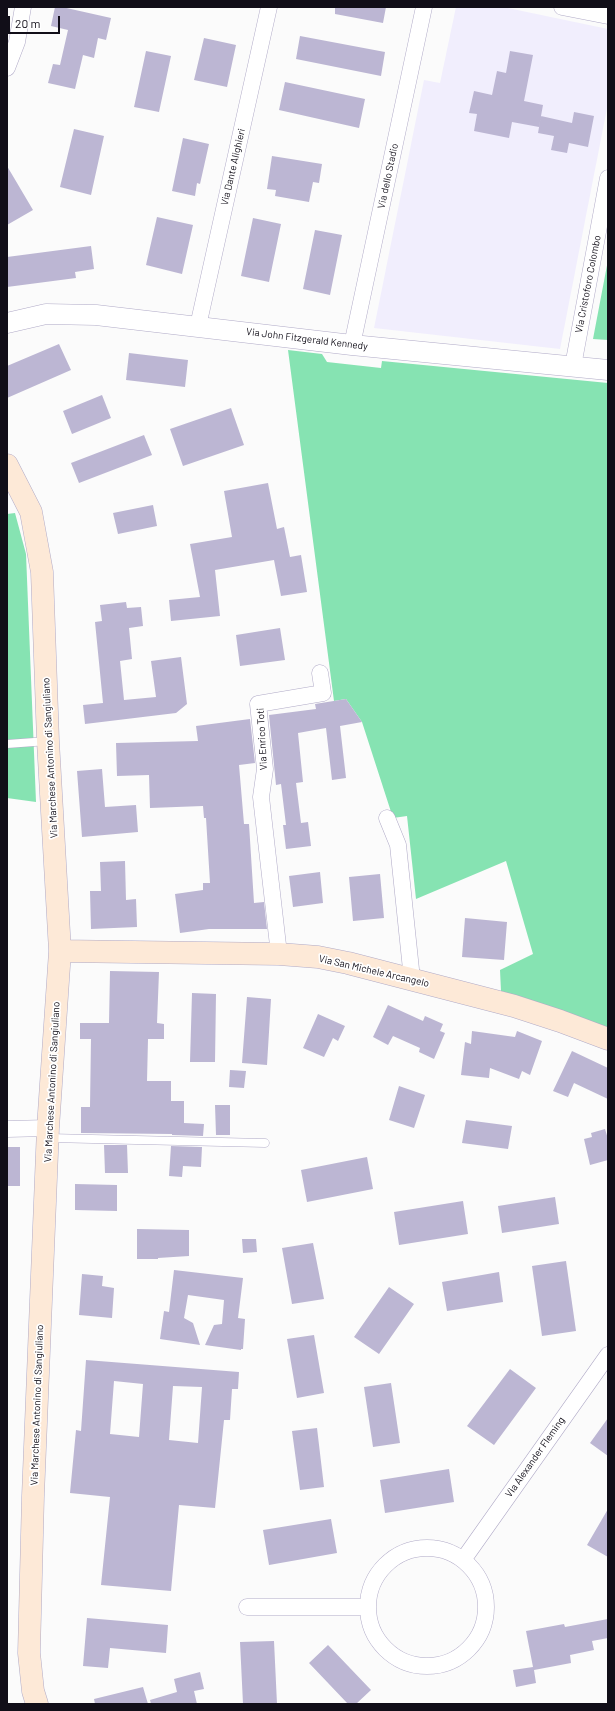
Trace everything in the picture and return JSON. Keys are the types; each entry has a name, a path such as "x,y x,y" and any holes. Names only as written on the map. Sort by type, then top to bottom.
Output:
{"main road":[{"name":"Via Marchese Antonino di Sangiuliano","path":"7,465 31,512 42,572 48,741 60,951 48,1133 33,1496 29,1653 33,1691 38,1704"},
{"name":"Via San Michele Arcangelo","path":"60,951 279,954 326,959 412,979 514,1006 608,1039"}],"street":[{"path":"7,68 17,42 14,26 23,7"},
{"name":"Via Dante Alighieri","path":"198,326 269,7"},
{"name":"Via dello Stadio","path":"352,345 424,7"},
{"path":"562,7 608,16"},
{"name":"Via Cristoforo Colombo","path":"573,366 608,178"},
{"name":"Via John Fitzgerald Kennedy","path":"7,323 46,314 96,315 352,345 608,370"},
{"name":"Via Enrico Toti","path":"279,954 261,797 265,769 258,704 323,693 320,673"},
{"path":"387,818 398,845 412,979"},
{"path":"7,1129 48,1133"},
{"name":"Via Alexander Fleming","path":"463,1560 608,1355"},
{"path":"428,1548 446,1551 463,1560 477,1574 485,1592 487,1612 482,1632 470,1648 454,1660 435,1666 421,1666 396,1658 381,1644 371,1627 368,1607 370,1588 379,1572 392,1559 409,1550 428,1548"},
{"path":"247,1607 368,1607"}],"lane":[{"path":"7,744 48,741"},
{"path":"48,1133 265,1143"}],"shaded area":[{"path":"456,7 503,7 608,29 608,103 560,349 374,328 424,80 440,83"}],"green space":[{"path":"608,260 608,340 593,339"},
{"path":"288,350 322,354 327,362 381,368 382,361 608,383 608,1029 501,991 500,970 533,954 506,861 416,899 407,816 393,818 362,722 346,699 334,701"},
{"path":"15,513 26,554 36,802 7,798 7,514"}],"building":[{"path":"55,7 62,7 111,18 106,40 98,38 94,58 83,55 75,89 48,83 53,64 60,65 68,30 51,26"},
{"path":"335,7 386,7 383,23 335,14"},
{"path":"300,36 385,52 381,76 296,59"},
{"path":"204,38 236,45 227,87 194,80"},
{"path":"146,51 171,56 159,112 134,107"},
{"path":"510,51 533,55 524,101 543,105 539,127 512,122 509,138 474,131 477,114 469,113 474,91 492,95 497,71 506,73"},
{"path":"285,82 365,99 359,128 279,110"},
{"path":"574,112 594,116 588,147 569,143 567,153 551,150 554,136 538,133 541,116 572,123"},
{"path":"74,129 104,136 91,195 60,187"},
{"path":"183,138 209,144 200,184 197,183 195,196 172,191"},
{"path":"272,156 322,164 319,183 313,182 309,202 275,196 276,190 267,189"},
{"path":"7,166 33,210 7,225"},
{"path":"157,217 193,225 182,274 146,265"},
{"path":"253,218 281,224 269,282 241,276"},
{"path":"315,230 342,235 330,295 303,289"},
{"path":"91,246 94,269 75,272 76,278 7,287 7,257"},
{"path":"59,344 71,370 7,398 7,366"},
{"path":"129,353 188,360 185,387 126,380"},
{"path":"102,395 111,418 72,434 63,411"},
{"path":"231,408 244,445 183,466 170,429"},
{"path":"144,435 152,455 79,483 71,463"},
{"path":"268,483 277,529 284,527 290,557 301,555 307,592 281,596 274,560 215,570 220,616 171,621 169,600 200,597 190,544 232,537 224,491"},
{"path":"153,505 157,526 118,534 113,513"},
{"path":"126,602 127,608 141,607 143,626 129,628 132,659 120,661 124,700 156,697 151,661 181,657 187,704 176,713 85,724 83,705 103,703 95,622 102,621 100,605"},
{"path":"280,628 285,660 240,666 236,635"},
{"path":"346,699 362,722 340,726 346,778 332,780 326,728 298,733 303,782 296,783 301,823 308,822 311,846 286,849 283,825 286,825 281,784 276,785 269,715 316,709 315,704"},
{"path":"250,719 255,763 239,765 244,824 249,824 254,903 264,902 267,929 209,929 180,933 175,894 203,890 203,883 210,883 206,818 204,818 203,806 150,808 149,775 117,776 116,743 198,741 196,726"},
{"path":"102,769 105,807 136,805 138,832 82,837 77,771"},
{"path":"125,861 126,900 136,899 137,927 91,929 90,891 101,891 100,862"},
{"path":"320,872 323,903 293,907 289,876"},
{"path":"380,874 384,918 353,921 349,877"},
{"path":"465,918 507,922 504,960 462,957"},
{"path":"110,971 159,972 157,1023 164,1024 164,1039 148,1039 147,1081 171,1081 171,1101 184,1101 184,1123 204,1124 203,1136 172,1134 81,1133 81,1107 90,1107 91,1039 80,1039 80,1023 109,1023"},
{"path":"192,993 216,994 215,1062 190,1062"},
{"path":"247,997 271,999 267,1065 242,1063"},
{"path":"388,1005 423,1021 425,1016 443,1024 440,1031 445,1033 434,1059 419,1052 420,1048 393,1036 388,1045 373,1037"},
{"path":"318,1014 345,1026 338,1041 333,1038 324,1057 303,1048"},
{"path":"472,1031 515,1037 517,1031 542,1041 530,1075 522,1071 519,1079 490,1068 489,1078 461,1075 465,1042 471,1044"},
{"path":"572,1051 608,1068 608,1099 574,1083 568,1097 553,1091"},
{"path":"230,1070 246,1071 244,1088 229,1087"},
{"path":"399,1086 425,1095 414,1128 389,1120"},
{"path":"215,1105 230,1105 230,1135 216,1135"},
{"path":"466,1120 512,1126 508,1149 462,1143"},
{"path":"605,1129 608,1139 608,1160 590,1165 584,1139 592,1137 591,1133"},
{"path":"104,1145 127,1145 128,1173 105,1173"},
{"path":"171,1146 202,1147 201,1167 183,1166 182,1177 169,1176"},
{"path":"7,1147 20,1147 20,1186 7,1186"},
{"path":"367,1157 373,1189 307,1202 301,1170"},
{"path":"75,1184 117,1185 117,1211 75,1210"},
{"path":"555,1197 559,1224 502,1233 498,1206"},
{"path":"463,1201 468,1234 399,1245 394,1212"},
{"path":"137,1229 189,1230 189,1256 158,1259 137,1259"},
{"path":"242,1239 256,1239 257,1252 243,1253"},
{"path":"313,1243 324,1299 292,1304 282,1248"},
{"path":"566,1261 576,1331 542,1336 532,1266"},
{"path":"174,1270 243,1278 238,1318 245,1319 243,1349 241,1350 205,1345 214,1325 222,1324 224,1300 188,1295 184,1318 193,1323 200,1345 160,1339 164,1311 169,1312"},
{"path":"499,1272 503,1302 447,1311 442,1282"},
{"path":"82,1274 103,1276 102,1286 114,1288 112,1318 79,1315"},
{"path":"389,1287 414,1304 379,1354 354,1337"},
{"path":"314,1335 324,1393 297,1398 287,1339"},
{"path":"86,1360 239,1372 238,1389 232,1389 230,1420 224,1420 215,1508 179,1505 171,1591 101,1585 110,1497 70,1493 76,1430 81,1431","holes":["114,1381 143,1384 139,1437 110,1434","173,1386 202,1387 198,1443 169,1440"]},
{"path":"510,1369 536,1388 494,1445 467,1426"},
{"path":"391,1383 400,1443 373,1447 364,1387"},
{"path":"608,1418 608,1456 590,1443"},
{"path":"317,1428 324,1487 300,1490 292,1431"},
{"path":"449,1469 454,1502 385,1513 380,1480"},
{"path":"608,1509 608,1557 587,1545"},
{"path":"331,1519 337,1553 269,1565 263,1530"},
{"path":"87,1618 168,1625 166,1653 110,1648 108,1668 83,1666"},
{"path":"608,1619 608,1638 592,1641 594,1650 570,1655 571,1663 534,1670 536,1683 516,1687 513,1670 533,1667 526,1631 564,1624 565,1627"},
{"path":"274,1641 277,1704 243,1704 240,1642"},
{"path":"328,1645 371,1690 356,1704 348,1704 309,1663"},
{"path":"200,1672 204,1689 194,1691 197,1704 151,1704 150,1700 177,1692 174,1679"},
{"path":"143,1687 148,1704 95,1704 94,1699"}]}
